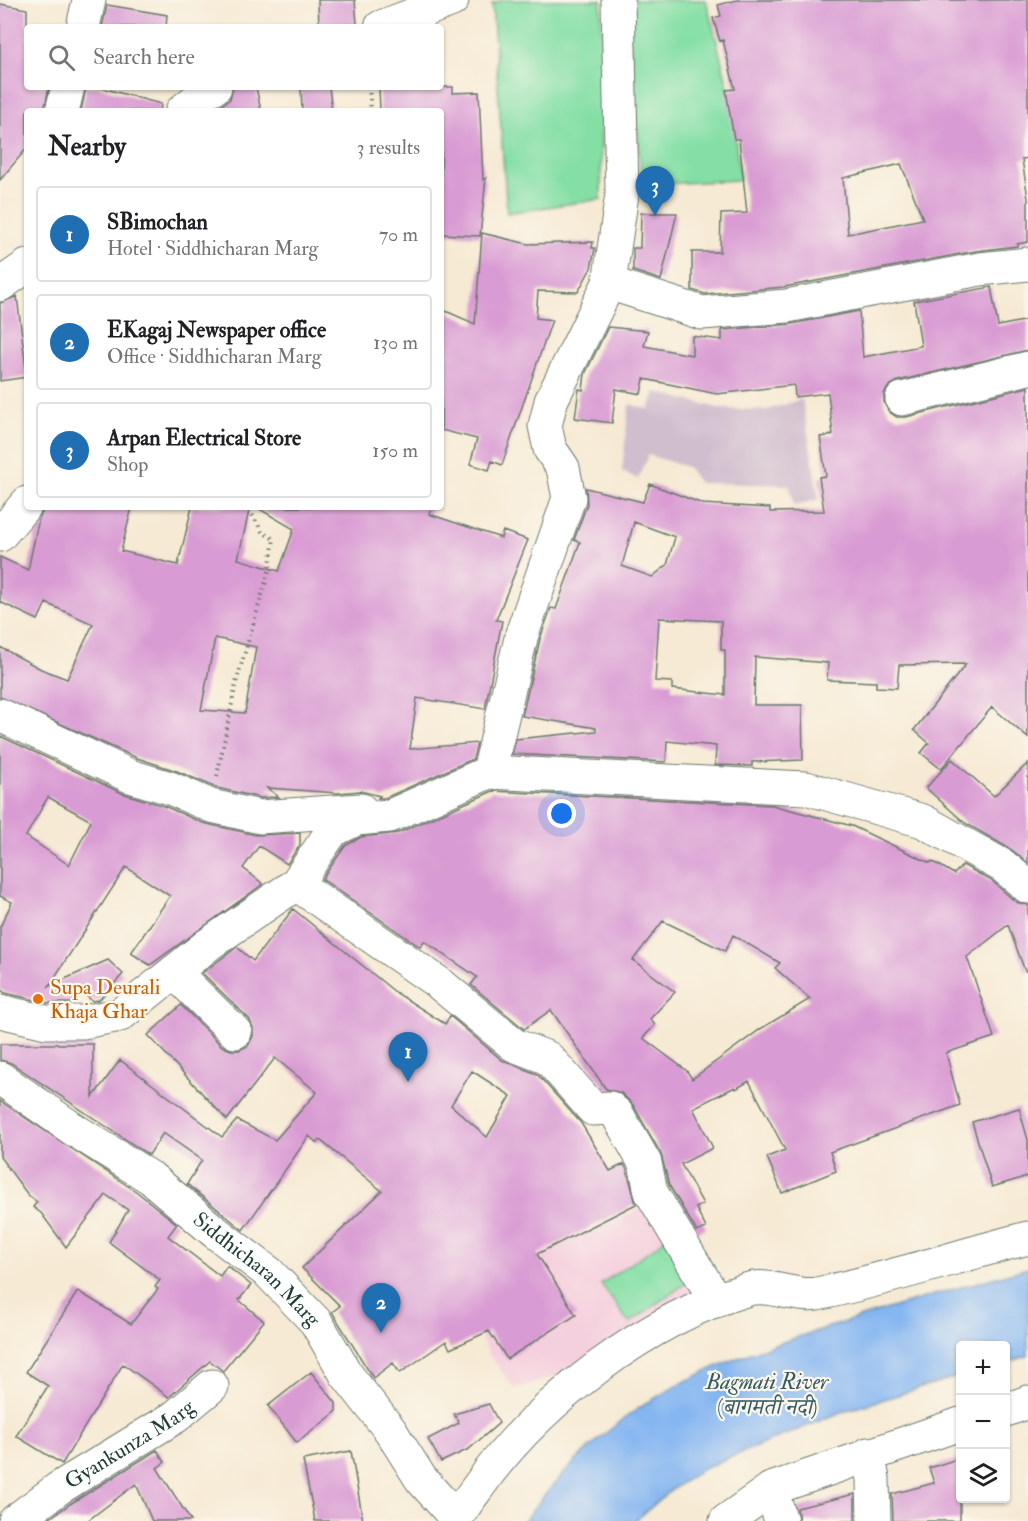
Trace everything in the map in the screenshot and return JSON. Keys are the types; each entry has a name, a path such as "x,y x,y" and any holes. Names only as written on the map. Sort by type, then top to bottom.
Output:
{"street":[{"path":"84,24 89,0"},
{"path":"489,772 522,634 569,498 563,468 549,449 545,426 551,401 609,283 622,194 618,0"},
{"path":"388,24 444,1"},
{"path":"63,108 67,90"},
{"path":"186,108 211,90"},
{"path":"609,283 702,312 787,306 980,269 1028,264"},
{"path":"0,285 24,268"},
{"path":"902,399 1028,368"},
{"path":"0,535 24,507"},
{"path":"0,715 130,776 211,806 260,818 356,809 390,816"},
{"path":"0,1011 46,1022 83,1022 120,1015 209,944 296,884 332,831 356,819 390,816 489,772 806,788 923,821 1004,866 1028,887"},
{"path":"296,884 440,984 514,1045 548,1058 593,1109 610,1108 617,1114 645,1163 651,1192 716,1301"},
{"path":"174,972 235,1032"},
{"name":"Siddhicharan Marg","path":"0,1078 73,1129 151,1178 214,1232 269,1273 316,1322 346,1374 390,1430 422,1479 455,1520"},
{"path":"455,1520 493,1465 530,1425 576,1383 639,1340 716,1301 752,1288 814,1295 1028,1238"},
{"name":"Gyankunza Marg","path":"34,1516 59,1488 175,1418 212,1386"},
{"path":"1010,1408 1028,1402"},
{"path":"726,1521 771,1489 956,1425"},
{"path":"868,1454 873,1479 874,1521"},
{"path":"771,1489 781,1521"}],"path":[{"path":"369,90 371,108"},
{"path":"211,806 237,679 269,571 274,538 262,532 250,510"}],"shaded area":[{"path":"655,392 722,409 767,410 802,399 819,499 794,506 789,485 699,483 687,467 648,455 638,479 622,471 629,404 649,409"},
{"path":"509,1178 550,1249 653,1202 705,1289 576,1370 515,1389 489,1355 469,1310"}],"green space":[{"path":"504,0 601,0 601,199 507,213 492,4"},
{"path":"626,0 706,0 730,94 740,180 642,185"},
{"path":"666,1239 693,1278 629,1323 601,1284"}],"water":[{"name":"Bagmati River (बागमती नदी)","path":"1028,1268 1028,1356 1010,1362 1010,1341 956,1341 956,1377 839,1413 704,1468 670,1491 635,1521 524,1521 559,1479 597,1441 625,1418 677,1386 704,1372 759,1350"}],"building":[{"path":"318,0 355,0 357,24 319,24"},
{"path":"737,0 1028,0 1028,158 1022,159 1028,199 1028,242 1017,244 1017,246 976,251 784,287 705,294 692,290 692,252 720,252 721,214 747,213 739,139 734,139 726,90 735,89 723,40 720,41 713,18 721,16 718,5","holes":["901,164 923,219 848,234 843,178"]},
{"path":"0,4 27,9 27,24 24,24 24,90 48,90 45,108 24,108 24,152 0,180"},
{"path":"107,5 167,15 166,24 103,24"},
{"path":"444,87 453,87 453,93 479,92 483,180 486,178 480,236 444,234 444,108 380,108 379,90 444,90"},
{"path":"85,90 109,90 161,104 160,108 82,108"},
{"path":"232,90 257,90 260,108 217,108 230,99"},
{"path":"301,90 329,90 332,108 302,108"},
{"path":"641,213 677,213 661,280 633,271 633,248 640,248"},
{"path":"482,233 528,244 593,242 592,248 595,248 591,268 578,292 538,291 536,318 552,320 502,465 492,461 489,470 470,464 477,439 444,431 444,310 475,324"},
{"path":"991,287 998,326 1028,320 1028,350 898,381 889,386 884,394 884,403 889,412 897,417 906,417 1028,387 1028,738 992,707 941,769 921,753 929,743 914,730 966,664 899,665 897,688 876,687 876,682 827,680 828,663 755,657 754,705 802,705 803,760 752,762 752,766 715,765 716,746 667,741 666,762 512,754 516,739 596,731 596,728 522,716 540,639 551,608 556,609 580,542 574,540 587,504 586,488 643,502 650,484 703,504 770,508 770,512 824,511 819,477 826,476 820,437 833,435 828,393 795,397 794,385 717,394 644,379 641,394 616,389 612,423 575,418 579,389 583,390 585,374 608,327 648,331 644,346 692,355 692,336 722,340 722,330 791,324 859,311 863,357 921,346 914,301","holes":["634,522 675,537 667,565 652,577 622,566","659,618 721,621 721,650 725,650 725,695 672,689 672,682 655,681"]},
{"path":"17,296 24,353 24,377 0,381 0,303"},
{"path":"43,510 131,510 121,551 178,565 191,510 249,510 238,559 279,571 294,529 261,510 431,510 429,514 501,538 503,531 528,540 496,620 502,621 485,709 417,698 410,749 477,743 473,759 385,798 378,798 380,796 360,791 338,793 267,788 279,797 261,798 217,788 177,771 137,758 0,697 0,647 41,669 67,679 93,624 46,603 38,620 0,602 0,557 28,570 39,518","holes":["215,638 256,647 245,713 201,710"]},
{"path":"0,736 122,793 164,806 203,823 256,835 300,833 300,845 287,864 259,846 243,868 263,884 150,965 131,953 170,896 126,867 49,986 108,960 123,974 99,1000 92,1001 81,991 72,1003 48,1003 5,993 0,989 0,927 12,902 0,896","holes":["48,797 91,821 69,865 26,836"]},
{"path":"952,759 994,796 1028,763 1028,863 1012,850 965,823 926,788"},
{"path":"493,791 772,805 852,826 930,863 932,861 954,874 963,865 992,881 1016,902 1028,905 1028,971 1025,971 1008,925 967,957 994,1037 946,1053 960,1105 830,1152 836,1171 782,1193 767,1157 785,1150 749,1081 693,1108 713,1148 681,1164 703,1204 696,1208 706,1228 697,1232 669,1185 661,1154 633,1105 621,1093 606,1089 551,1010 524,1029 471,985 477,977 424,941 420,947 322,879 345,846 361,837 398,833","holes":["663,921 725,951 733,935 780,963 775,968 810,999 762,1028 692,1079 687,1071 643,1038 655,1025 650,1019 675,992 633,960"]},
{"path":"293,909 395,992 445,1024 450,1016 502,1060 537,1074 581,1123 610,1171 624,1164 636,1204 537,1254 576,1315 507,1359 489,1331 450,1349 446,1341 400,1373 393,1363 373,1378 332,1312 340,1306 302,1268 382,1191 320,1140 317,1143 309,1136 243,1230 187,1184 202,1160 163,1133 149,1155 11,1063 0,1060 0,1044 93,1044 93,1097 120,1060 222,1137 237,1120 275,1140 317,1092 275,1058 227,1120 148,1035 181,1005 222,1046 231,1050 239,1050 248,1046 253,1036 253,1028 249,1019 202,973 237,947 253,961","holes":["472,1071 511,1096 487,1137 451,1105"]},
{"path":"0,1101 137,1192 177,1224 168,1236 220,1276 227,1266 251,1285 239,1300 264,1321 223,1371 210,1361 169,1397 123,1364 62,1464 16,1436 48,1386 26,1372 78,1291 131,1324 158,1289 155,1287 160,1280 109,1242 128,1210 106,1195 66,1247 41,1213 33,1207 37,1202 28,1195 0,1157"},
{"path":"1019,1108 1028,1140 1028,1176 992,1187 972,1122"},
{"path":"311,1372 336,1403 336,1412 297,1443 268,1406"},
{"path":"489,1404 499,1423 469,1449 441,1462 428,1439 459,1423 454,1414"},
{"path":"157,1450 165,1462 157,1468 191,1521 152,1521 136,1484 87,1521 46,1521 70,1504"},
{"path":"351,1451 363,1521 315,1521 303,1460"},
{"path":"956,1459 956,1503 960,1503 960,1521 893,1521 892,1494 934,1483 929,1468"},
{"path":"855,1494 855,1521 799,1521 797,1508"}],"place":[{"name":"Arpan Electrical Store","path":"655,216"},
{"name":"Supa Deurali Khaja Ghar","path":"38,999"},
{"name":"SBimochan","path":"408,1082"},
{"name":"EKagaj Newspaper office","path":"381,1333"}]}
